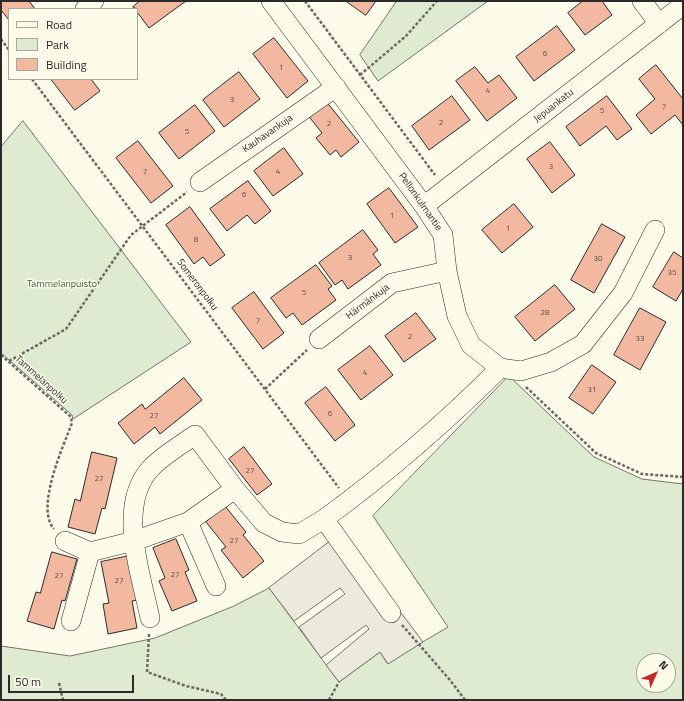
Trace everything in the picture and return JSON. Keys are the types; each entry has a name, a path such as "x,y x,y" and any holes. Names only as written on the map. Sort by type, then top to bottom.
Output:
{"street":[{"path":"86,8 94,1"},
{"name":"Pellonkulmantie","path":"272,1 424,206 443,235 446,271 457,316 471,345 500,368"},
{"path":"642,1 659,24"},
{"name":"Jepuankatu","path":"424,206 683,5"},
{"name":"Kauhavankuja","path":"200,182 336,87"},
{"path":"150,618 134,541 132,511 139,485 151,468 195,435 235,489 264,523 282,532 299,534 324,519 349,501 455,413 500,368 521,370 551,362 583,344 623,293 655,230"},
{"name":"Härmänkuja","path":"319,339 392,283 446,271"},
{"path":"65,541 90,552 134,541 188,522 235,489"},
{"path":"324,519 391,613"},
{"path":"188,522 216,586"},
{"path":"71,621 90,552"}],"path":[{"path":"304,1 446,190"},
{"path":"360,75 406,36 437,1"},
{"path":"1,39 8,49"},
{"name":"Someronpolku","path":"33,80 349,501"},
{"path":"9,361 66,329 131,235 200,182"},
{"path":"265,389 319,339"},
{"name":"Tammelanpolku","path":"1,355 71,417 72,423 53,478 48,504 49,523 65,541"},
{"path":"521,370 526,387 596,453 642,474 683,476"},
{"path":"391,613 450,680 464,700"},
{"path":"150,618 147,672 186,686 221,694 226,700"},
{"path":"329,700 338,682"},
{"path":"59,683 63,700"}],"green space":[{"path":"397,1 488,1 378,81 360,55"},
{"name":"Tammelanpuisto","path":"23,121 191,342 73,419 72,415 1,353 1,147"},
{"path":"509,376 594,457 642,479 683,484 683,700 1,700 1,646 70,656 155,638 234,606 269,588 339,682 380,652 387,663 448,627 373,516"}],"shaded area":[{"path":"341,533 423,642 388,664 380,652 339,682 326,665 369,629 366,625 321,658 299,627 345,594 340,588 294,621 269,588"}],"building":[{"path":"1,1 29,1 34,8 8,8 8,19 1,10"},
{"path":"140,1 186,1 149,28 138,13 138,8 133,7"},
{"path":"346,1 376,1 366,15"},
{"path":"583,1 602,1 612,15 585,35 568,13"},
{"path":"557,26 575,50 534,81 516,57"},
{"path":"274,38 308,81 287,98 253,54"},
{"path":"656,65 683,99 683,125 675,115 651,134 636,115 655,99 639,79"},
{"path":"475,67 488,83 499,75 517,98 487,121 456,81"},
{"path":"239,72 260,99 224,127 203,100"},
{"path":"52,80 92,80 100,91 75,110"},
{"path":"452,96 470,120 429,150 412,126"},
{"path":"607,96 632,129 617,140 606,126 580,146 566,127"},
{"path":"325,100 359,142 341,157 336,150 330,155 316,138 322,133 307,114"},
{"path":"195,105 215,131 179,159 159,133"},
{"path":"138,141 173,186 151,203 116,158"},
{"path":"550,142 575,175 552,193 527,159"},
{"path":"284,148 303,174 273,196 254,171"},
{"path":"248,181 271,211 255,224 247,215 227,231 210,209"},
{"path":"389,188 418,227 395,243 367,204"},
{"path":"514,204 533,227 502,253 482,230"},
{"path":"190,207 225,255 210,266 203,257 194,264 166,225"},
{"path":"602,224 625,237 594,293 571,280"},
{"path":"363,230 378,250 373,254 381,265 348,289 342,280 335,285 319,263"},
{"path":"674,252 683,258 683,289 676,301 653,287"},
{"path":"316,265 332,286 328,289 336,300 302,325 293,313 286,318 271,298"},
{"path":"555,285 575,309 535,341 515,317"},
{"path":"254,292 284,333 263,349 232,308"},
{"path":"640,308 666,322 640,370 614,355"},
{"path":"416,313 436,339 404,362 385,336"},
{"path":"370,346 393,375 361,400 338,370"},
{"path":"592,365 616,382 593,414 569,398"},
{"path":"184,378 202,400 160,434 155,427 134,444 118,423 142,404 145,409"},
{"path":"326,387 355,425 335,441 305,403"},
{"path":"244,447 272,484 257,495 229,459"},
{"path":"92,452 117,458 105,509 102,508 95,534 68,527 75,499 80,501"},
{"path":"225,506 246,532 243,535 264,561 243,578 221,550 226,547 206,522"},
{"path":"176,539 189,570 185,572 197,601 172,611 159,581 165,578 153,548"},
{"path":"52,552 77,559 65,601 62,600 54,629 27,621 36,592 40,593"},
{"path":"129,556 137,600 132,601 137,628 108,634 103,604 109,603 101,562"}]}
